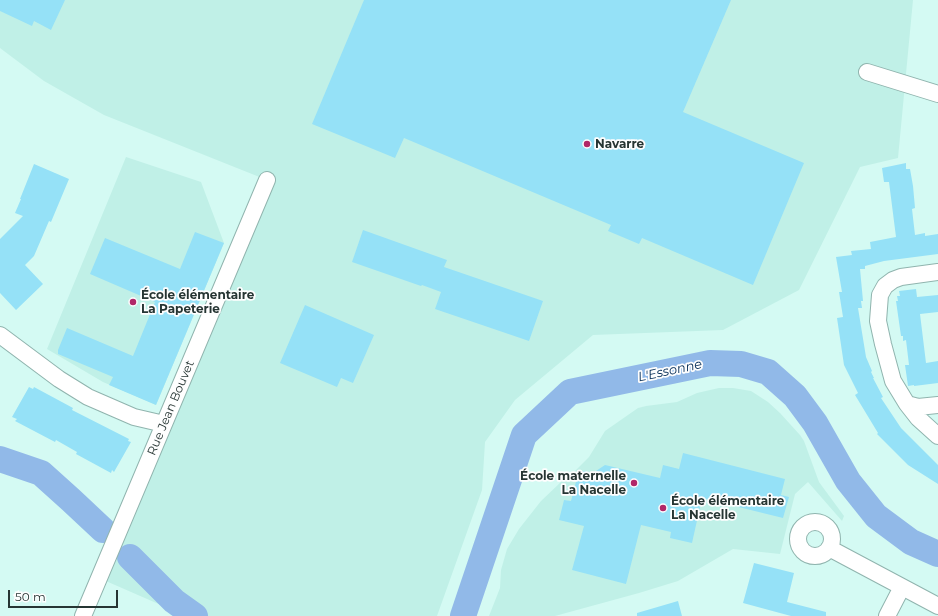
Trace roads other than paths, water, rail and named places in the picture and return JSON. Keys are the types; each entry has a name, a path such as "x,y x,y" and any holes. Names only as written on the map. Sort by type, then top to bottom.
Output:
{"street":[{"path":"867,72 938,94"},
{"name":"Rue Jean Bouvet","path":"83,616 267,180"},
{"path":"938,272 897,279 885,286 880,295 878,321 882,344 893,381 907,404 918,418 938,436"},
{"path":"0,335 59,379 88,397 134,417 164,424"},
{"path":"907,404 918,407 938,405"},
{"path":"829,548 938,606"},
{"path":"887,616 902,588"}],"waterway":[{"name":"L'Essonne","path":"463,616 524,435 570,392 710,363 741,364 768,372 795,396 815,423 848,481 876,516 911,542 938,554"},
{"path":"0,459 41,473 103,530"},
{"path":"130,557 174,601 195,616"}],"place":[{"name":"Navarre","path":"587,144"},
{"name":"École élémentaire La Papeterie","path":"133,302"},
{"name":"École maternelle La Nacelle","path":"634,483"},
{"name":"École élémentaire La Nacelle","path":"663,508"}]}
